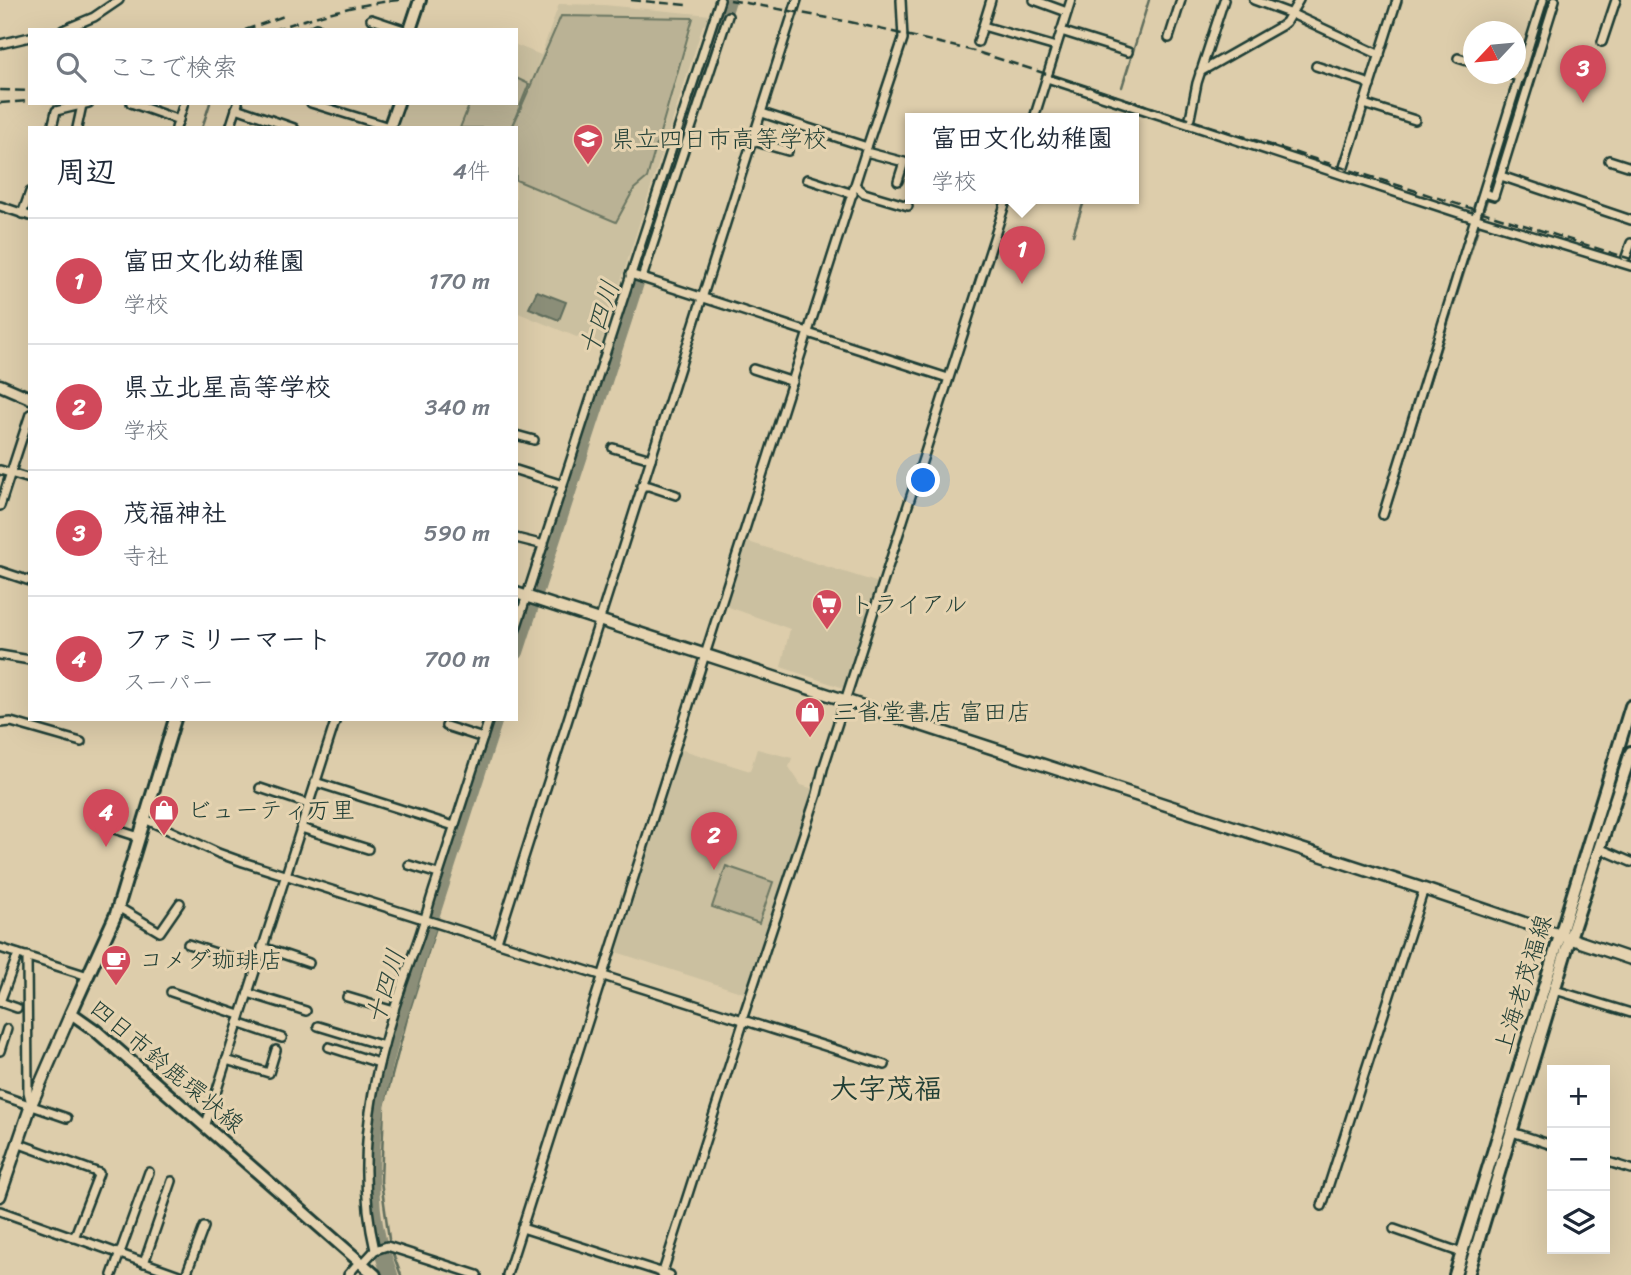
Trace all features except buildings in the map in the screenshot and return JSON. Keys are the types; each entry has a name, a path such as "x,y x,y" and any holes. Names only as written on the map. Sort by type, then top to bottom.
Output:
{"main road":[{"path":"411,28 420,0"},
{"path":"389,126 397,105"},
{"name":"上海老茂福線","path":"1455,1275 1565,937 1631,706"},
{"name":"四日市鈴鹿環状線","path":"174,721 118,907 71,1013 94,1030 375,1275"},
{"name":"上海老茂福線","path":"1468,1275 1555,990 1565,937 1601,849 1631,752"}],"street":[{"path":"68,28 94,17 119,0"},
{"path":"518,620 524,595 544,545 720,0"},
{"path":"497,942 797,0"},
{"path":"507,1275 903,39 901,0"},
{"path":"978,42 991,0"},
{"path":"1034,0 1067,12"},
{"path":"1036,113 1071,0"},
{"path":"1169,38 1181,0"},
{"path":"1190,118 1200,72 1224,0"},
{"path":"1254,0 1292,14 1380,55"},
{"path":"1200,72 1275,30 1286,22 1299,0"},
{"path":"1345,167 1397,0"},
{"path":"1526,58 1544,0"},
{"path":"1487,194 1494,196 1555,0"},
{"path":"1602,42 1616,0"},
{"path":"642,278 728,16"},
{"path":"371,19 398,28"},
{"path":"983,26 1056,47"},
{"path":"1061,31 1128,52"},
{"path":"0,44 28,37"},
{"path":"1458,58 1463,60"},
{"path":"1315,66 1370,86"},
{"path":"1047,78 1477,219 1631,266"},
{"path":"1383,515 1487,194 1518,84"},
{"path":"1364,104 1415,120"},
{"path":"52,126 56,111 81,105"},
{"path":"78,126 85,105"},
{"path":"135,105 178,124 183,105"},
{"path":"317,105 386,126"},
{"path":"231,126 237,106 289,126"},
{"path":"762,113 904,162 898,181"},
{"path":"752,141 788,151"},
{"path":"1609,160 1631,167"},
{"path":"1501,176 1631,220"},
{"path":"807,179 908,206"},
{"path":"522,1228 665,1274 743,1020 1005,204"},
{"path":"0,206 26,215"},
{"path":"1626,257 1631,243"},
{"path":"631,275 948,378"},
{"path":"753,369 793,382"},
{"path":"0,385 28,397"},
{"path":"0,506 28,420"},
{"path":"518,436 534,440"},
{"path":"613,447 651,459"},
{"path":"0,470 28,478"},
{"path":"518,471 563,485"},
{"path":"641,486 677,495"},
{"path":"518,538 544,545"},
{"path":"0,571 28,580"},
{"path":"524,595 1424,889 1631,960"},
{"path":"0,655 28,660"},
{"path":"205,1127 335,721"},
{"path":"375,1250 369,1216 366,1149 370,1105 379,1063 488,721"},
{"path":"0,723 11,722 81,741"},
{"path":"446,726 483,738"},
{"path":"315,782 454,826"},
{"path":"260,788 308,804"},
{"path":"145,819 218,853 885,1065"},
{"path":"106,826 139,837"},
{"path":"301,828 369,849"},
{"path":"1601,849 1631,862"},
{"path":"409,865 438,874"},
{"path":"1322,1206 1424,889"},
{"path":"118,907 160,932 180,903"},
{"path":"188,944 256,967"},
{"path":"262,947 309,963"},
{"path":"0,948 88,975"},
{"path":"17,1008 0,1002 4,978 18,954"},
{"path":"27,956 28,1093 31,1105"},
{"path":"1555,990 1631,1013"},
{"path":"171,992 282,1038"},
{"path":"248,993 306,1011"},
{"path":"347,997 394,1011"},
{"path":"0,1196 31,1105 71,1013"},
{"path":"318,1026 384,1046"},
{"path":"0,1051 7,1029"},
{"path":"329,1047 379,1063"},
{"path":"226,1060 269,1073 276,1050"},
{"path":"0,1095 67,1118"},
{"path":"1512,1132 1547,1143"},
{"path":"17,1143 99,1173 74,1238"},
{"path":"1610,1163 1631,1169"},
{"path":"112,1275 149,1172"},
{"path":"144,1263 172,1181"},
{"path":"0,1211 179,1275"},
{"path":"186,1275 204,1227"},
{"path":"1395,1229 1462,1253"},
{"path":"348,1275 375,1250 387,1246 477,1275"}],"shaded area":[{"name":"県立四日市高等学校","path":"559,4 604,5 710,15 708,23 703,25 601,343 596,345 518,313 518,126 395,126 402,105 518,105 518,46 541,55"},
{"path":"561,16 693,18 647,178 634,189 616,222 518,181 518,126 513,126"},
{"path":"518,79 529,84 512,126 461,126 469,105 518,105"},
{"path":"537,291 566,302 559,320 529,308"},
{"path":"745,541 879,583 844,688 781,667 790,629 726,606"},
{"path":"680,749 750,771 757,749 792,758 789,767 801,785 813,789 747,994 616,952"},
{"path":"726,866 773,882 759,923 712,907"}],"waterway":[{"name":"十四川","path":"518,646 728,0"},
{"path":"1122,87 1149,0"},
{"path":"1482,215 1550,0"},
{"path":"203,126 209,105"},
{"path":"1073,235 1083,204"},
{"path":"1388,513 1479,225"},
{"name":"十四川","path":"390,1275 378,1239 371,1191 373,1139 380,1088 391,1041 494,721"},
{"path":"389,1239 381,1181 384,1106 408,1015 436,927"},
{"path":"393,1254 401,1275"},
{"name":"十四川","path":"388,1270 388,1275"}],"railway":[{"path":"279,28 336,11 399,0"},
{"path":"631,0 686,5"},
{"path":"730,0 850,22 974,51 1631,259"},
{"path":"251,28 284,16"},
{"path":"0,90 28,91"},
{"path":"0,103 28,101"}],"place":[{"name":"茂福神社","path":"1583,103"},
{"name":"県立四日市高等学校","path":"588,166"},
{"name":"富田文化幼稚園","path":"1022,284"},
{"name":"トライアル","path":"827,631"},
{"name":"三省堂書店 富田店","path":"810,739"},
{"name":"ビューティ万里","path":"164,837"},
{"name":"ファミリーマート","path":"106,847"},
{"name":"県立北星高等学校","path":"714,870"},
{"name":"コメダ珈琲店","path":"116,987"}],"district":[{"name":"大字茂福","path":"886,1088"}]}
